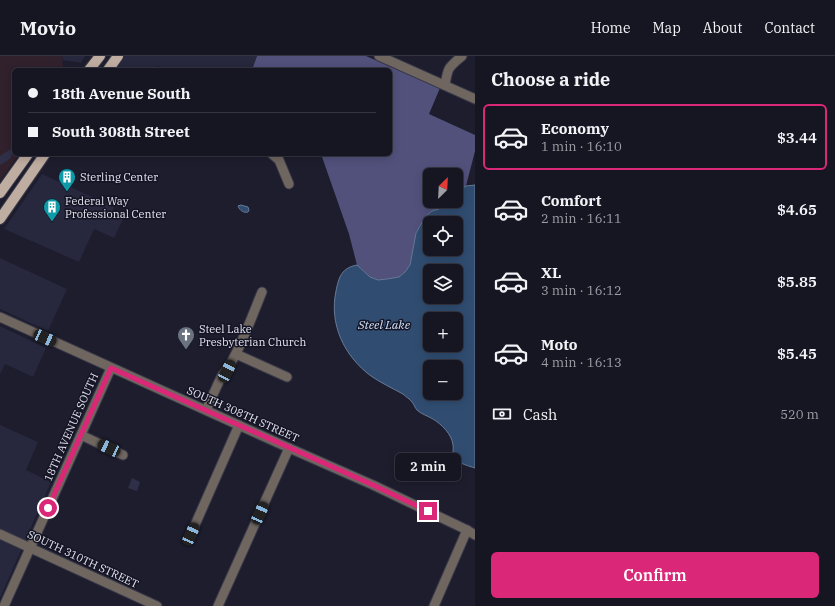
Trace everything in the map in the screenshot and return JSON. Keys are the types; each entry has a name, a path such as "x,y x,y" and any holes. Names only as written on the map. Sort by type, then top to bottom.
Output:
{"main road":[{"path":"91,68 100,56"},
{"path":"109,68 118,56"},
{"path":"0,193 27,156"},
{"path":"0,220 44,156"}],"street":[{"path":"379,56 475,99"},
{"path":"445,85 448,70 452,64 462,56"},
{"path":"274,156 279,160 289,184"},
{"path":"206,410 222,375 227,371 236,354 262,292"},
{"name":"SOUTH 308TH STREET","path":"0,317 373,485 471,533"},
{"path":"236,354 287,377"},
{"name":"18TH AVENUE SOUTH","path":"4,606 111,368"},
{"path":"191,534 239,425"},
{"path":"81,435 123,455"},
{"path":"218,606 288,448"},
{"path":"434,606 471,533"},
{"name":"SOUTH 310TH STREET","path":"0,534 157,606"}],"shaded area":[{"path":"0,56 62,56 62,68 12,68 12,156 18,156 0,181"},
{"path":"62,56 85,56 81,63 63,60"},
{"path":"125,56 257,56 253,68 162,68 157,66 156,68 117,68"},
{"path":"257,56 366,56 440,88 429,114 475,135 475,151 466,186 463,188 463,168 423,168 423,208 440,208 432,211 426,216 423,216 423,221 416,233 410,265 405,272 399,277 378,280 370,277 357,265 349,234 322,156 392,156 392,68 253,68"},
{"path":"12,148 12,155 10,158 0,165 0,156"},
{"path":"42,174 114,207 113,211 124,217 114,238 94,229 79,262 4,229"},
{"path":"0,258 67,289 48,331 0,309"},
{"path":"0,326 46,348 33,377 5,364 0,374"},
{"path":"0,425 38,442 26,470 51,482 0,598"},
{"path":"132,478 140,482 137,491 128,488"}],"water":[{"name":"Steel Lake","path":"475,185 475,468 462,464 454,457 451,437 446,430 433,419 416,409 411,401 403,394 371,376 353,359 346,349 337,327 334,303 340,277 348,268 352,266 357,265 370,277 378,280 399,277 405,272 410,265 416,233 423,221 423,256 463,256 463,216 426,216 432,211 440,208 463,208 463,188 466,186"},
{"path":"241,205 248,207 248,212 241,210 238,206"}],"place":[{"name":"Sterling Center","path":"67,192"},
{"name":"Federal Way Professional Center","path":"52,222"},
{"name":"Steel Lake Presbyterian Church","path":"186,350"}],"route":[{"path":"48,508 111,368 428,511"}]}
